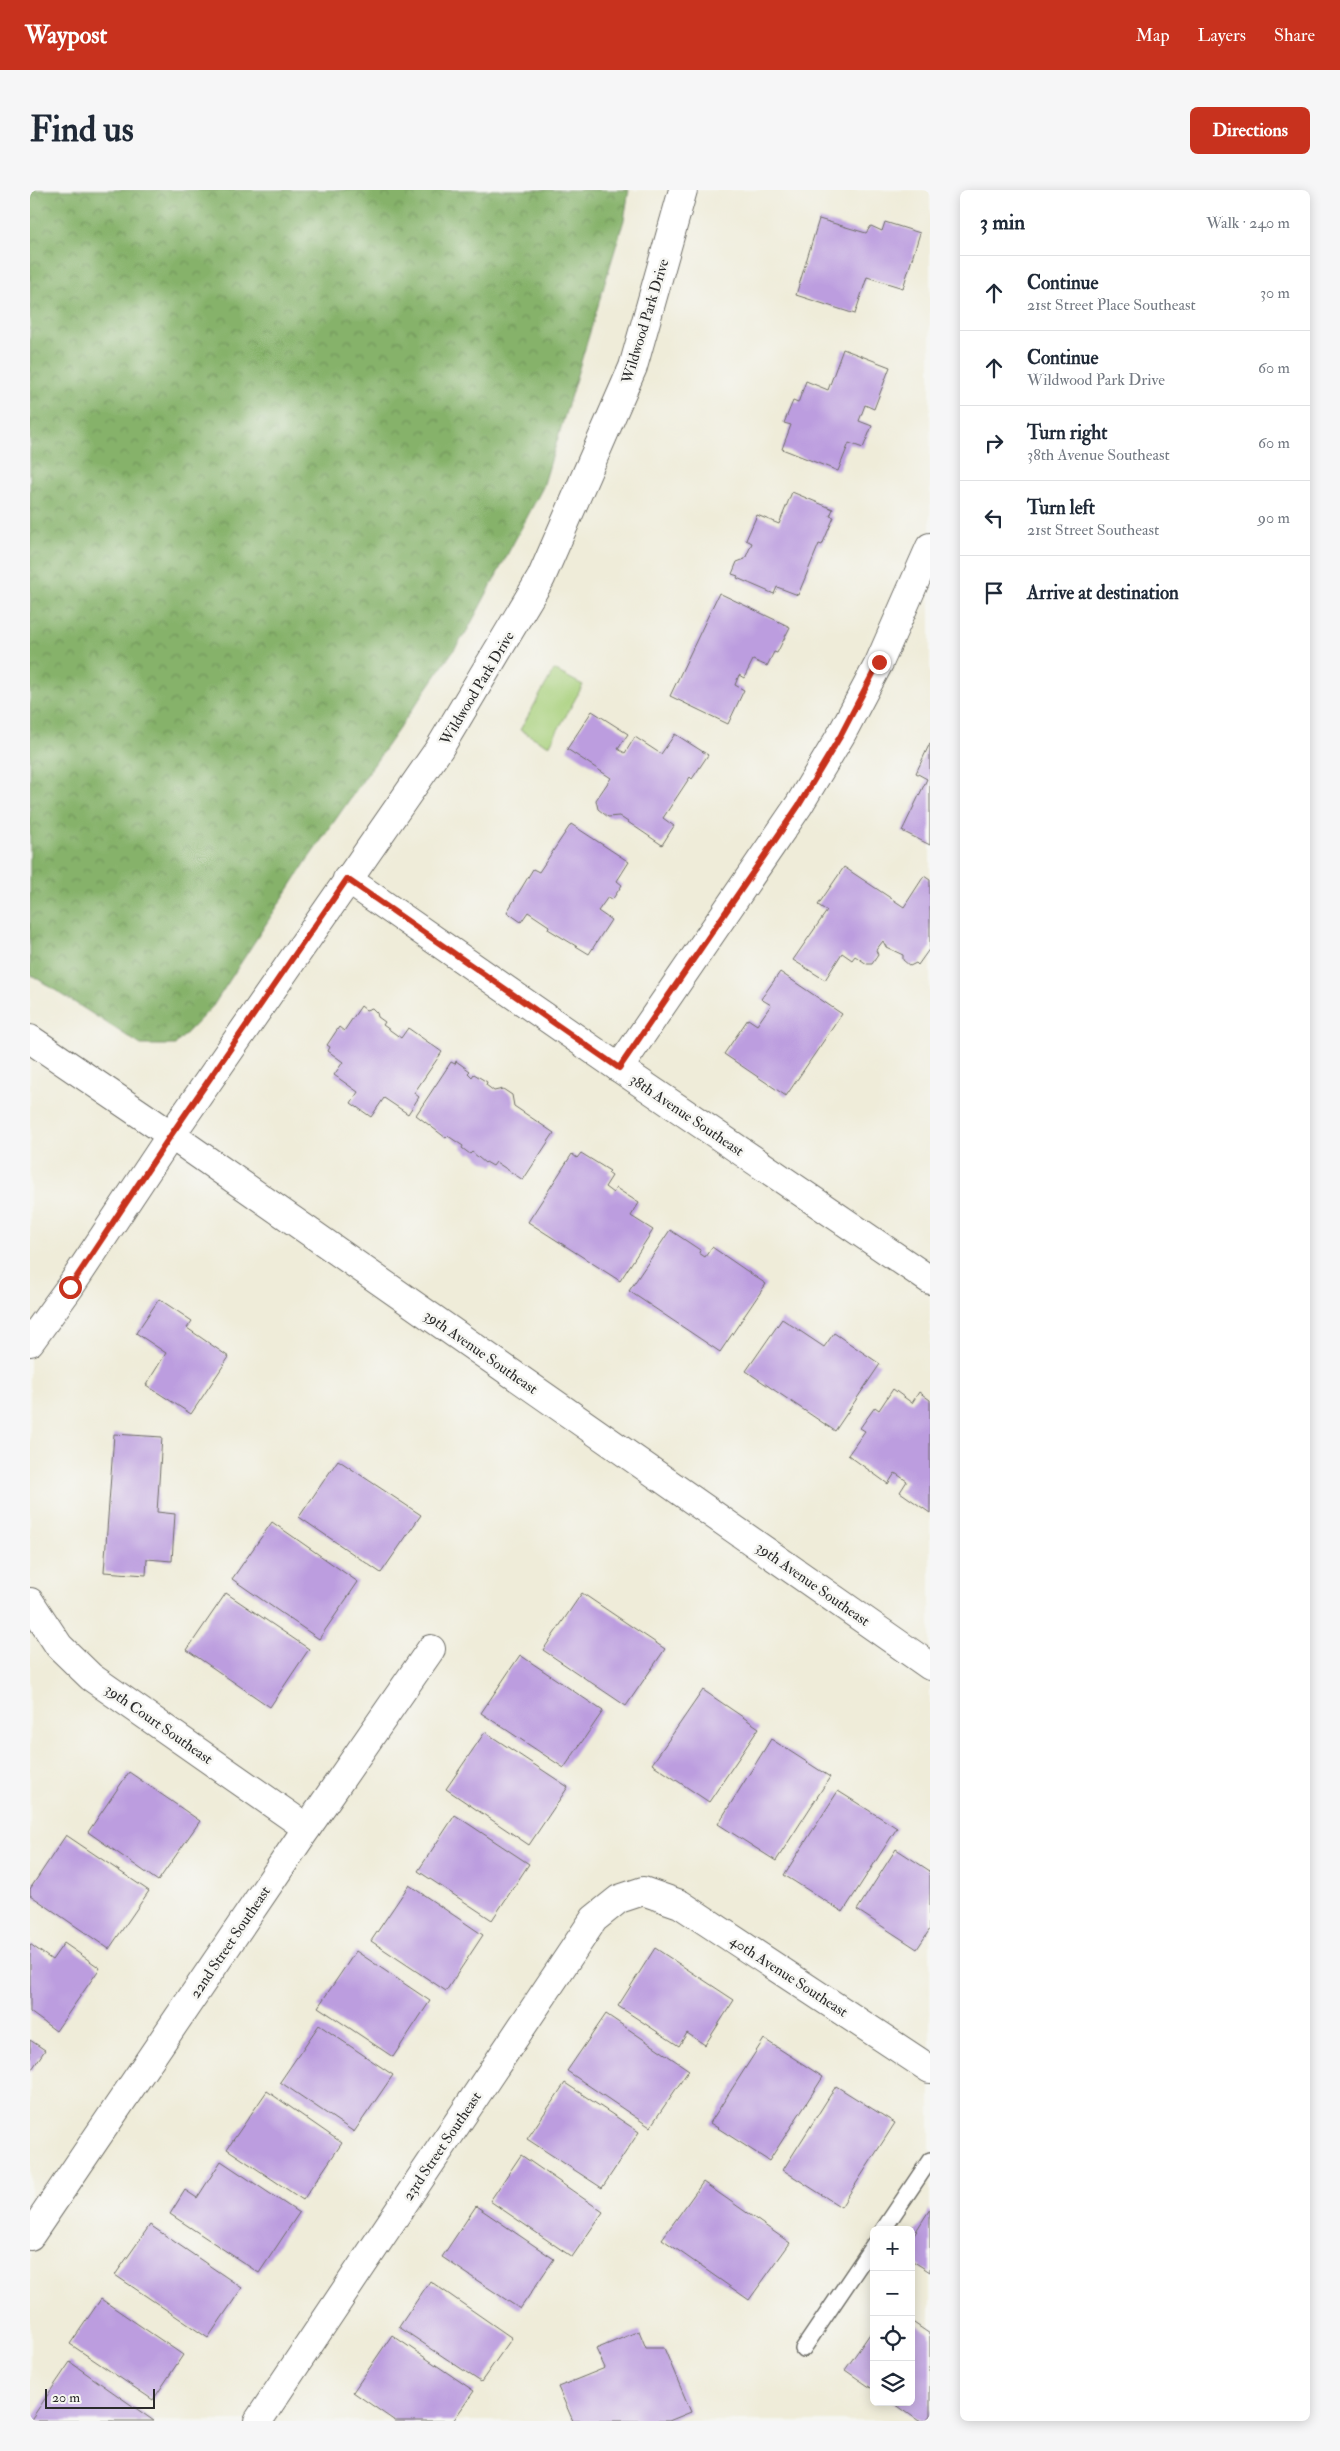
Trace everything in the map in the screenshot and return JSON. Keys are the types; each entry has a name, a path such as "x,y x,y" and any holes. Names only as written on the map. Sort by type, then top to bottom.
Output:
{"street":[{"name":"Wildwood Park Drive","path":"30,1342 70,1287 171,1135 347,879 440,749 541,578 632,367 683,190"},
{"path":"619,1068 799,805 841,735 879,662 930,548"},
{"name":"38th Avenue Southeast","path":"347,879 619,1068 930,1280"},
{"name":"39th Avenue Southeast","path":"30,1039 171,1135 930,1666"},
{"name":"39th Court Southeast","path":"30,1602 59,1646 91,1677 307,1828"},
{"name":"22nd Street Southeast","path":"30,2236 431,1649"},
{"name":"40th Avenue Southeast","path":"643,1891 680,1904 930,2069"},
{"name":"23rd Street Southeast","path":"258,2421 594,1920 619,1899 643,1891"}],"lane":[{"path":"886,2226 930,2160"},
{"path":"803,2349 870,2250"}],"green space":[{"path":"30,190 629,190 624,220 543,487 467,631 306,862 213,1006 175,1045 141,1045 30,974"},
{"path":"554,670 583,685 549,746 520,730"}],"building":[{"path":"819,219 866,233 871,226 882,231 885,222 920,233 903,288 867,277 855,314 796,295"},
{"path":"843,349 890,367 874,409 865,405 859,421 872,426 863,448 849,443 838,471 782,449 791,425 784,423 793,401 798,403 806,381 828,390"},
{"path":"792,492 833,509 830,516 834,517 822,545 819,544 798,595 777,587 774,594 732,574 737,562 745,559 752,543 746,540 757,515 779,524"},
{"path":"719,593 790,627 777,653 774,652 767,666 753,660 744,678 739,675 735,685 744,690 728,724 670,696"},
{"path":"592,711 628,734 618,749 625,753 635,737 661,754 675,734 708,755 692,779 690,777 663,818 674,826 662,845 619,816 608,817 598,809 596,800 611,778 567,749"},
{"path":"930,743 930,845 902,831 927,779 916,773"},
{"path":"571,824 629,862 617,881 622,885 612,900 608,897 598,911 611,920 589,954 548,929 549,926 528,912 521,922 507,912 533,869 539,872"},
{"path":"844,867 904,907 924,876 930,880 930,948 918,965 916,963 910,966 903,960 903,955 886,947 883,941 876,950 878,955 872,964 867,964 855,956 852,960 842,953 825,980 793,960 827,911 818,905"},
{"path":"780,972 842,1014 786,1096 724,1054 748,1019 757,1025 771,1005 761,999"},
{"path":"361,1006 366,1010 372,1008 378,1017 385,1022 383,1025 401,1038 408,1028 442,1052 414,1093 419,1097 408,1114 384,1098 371,1117 351,1103 358,1092 334,1075 343,1062 328,1051 330,1047 327,1045 339,1027 344,1031"},
{"path":"456,1061 470,1071 468,1073 472,1077 474,1074 487,1082 486,1085 494,1091 503,1089 512,1095 514,1106 554,1133 523,1180 496,1162 493,1166 485,1163 472,1152 470,1154 462,1148 463,1146 448,1136 446,1138 416,1115 451,1062 455,1064"},
{"path":"581,1153 610,1171 608,1173 612,1176 605,1187 613,1193 616,1188 639,1203 631,1216 653,1230 620,1281 528,1222 572,1154 577,1158"},
{"path":"670,1230 700,1250 699,1253 705,1257 712,1247 766,1284 720,1352 629,1291"},
{"path":"159,1299 192,1321 187,1328 229,1357 191,1414 146,1385 166,1353 136,1333"},
{"path":"782,1319 824,1347 834,1333 880,1364 835,1431 746,1371"},
{"path":"893,1389 912,1403 919,1392 930,1400 930,1513 900,1492 907,1481 895,1473 888,1484 848,1455 865,1431 860,1428 875,1407 879,1410"},
{"path":"114,1434 162,1437 157,1512 175,1514 172,1561 147,1559 146,1575 104,1572"},
{"path":"338,1460 421,1515 381,1573 299,1517"},
{"path":"272,1522 358,1582 319,1639 232,1579"},
{"path":"226,1593 309,1649 270,1707 187,1650"},
{"path":"582,1593 665,1649 626,1706 543,1650"},
{"path":"520,1655 603,1711 564,1768 481,1713"},
{"path":"703,1690 759,1728 709,1802 652,1764"},
{"path":"485,1732 568,1787 529,1845 446,1789"},
{"path":"771,1739 830,1777 776,1861 718,1824"},
{"path":"129,1772 200,1821 158,1881 88,1832"},
{"path":"838,1791 897,1828 843,1912 784,1875"},
{"path":"455,1815 529,1864 492,1920 418,1871"},
{"path":"66,1835 149,1891 109,1949 30,1895 30,1889"},
{"path":"896,1849 930,1871 930,1929 917,1949 857,1910"},
{"path":"409,1885 483,1935 446,1991 371,1941"},
{"path":"64,1943 100,1968 56,2031 30,2012 30,1944 52,1960"},
{"path":"655,1948 734,2000 705,2045 687,2033 679,2046 618,2006"},
{"path":"356,1951 430,2001 393,2057 318,2007"},
{"path":"606,2014 689,2070 650,2127 567,2071"},
{"path":"319,2025 393,2075 354,2132 280,2082"},
{"path":"764,2039 823,2077 769,2161 710,2123"},
{"path":"30,2040 45,2050 30,2072"},
{"path":"565,2083 639,2132 602,2188 527,2139"},
{"path":"836,2086 895,2123 841,2207 783,2170"},
{"path":"267,2091 342,2143 303,2200 227,2149"},
{"path":"521,2155 603,2212 572,2257 490,2201"},
{"path":"221,2161 299,2213 259,2273 170,2214 185,2190 197,2198"},
{"path":"703,2182 790,2243 749,2300 662,2239"},
{"path":"476,2206 554,2259 520,2309 442,2257"},
{"path":"930,2209 930,2272 915,2263 915,2233"},
{"path":"150,2225 242,2288 208,2338 115,2275"},
{"path":"430,2281 512,2338 481,2382 399,2327"},
{"path":"101,2299 183,2355 153,2400 70,2344"},
{"path":"915,2324 930,2334 930,2415 926,2421 919,2421 898,2406 915,2406"},
{"path":"639,2331 646,2348 664,2348 691,2412 669,2421 573,2421 558,2387 605,2368 596,2349"},
{"path":"870,2334 870,2387 845,2370"},
{"path":"392,2335 474,2391 453,2421 395,2421 353,2392"},
{"path":"70,2362 154,2421 30,2421"}],"route":[{"path":"70,1287 171,1135 347,879 619,1068 799,805 841,735 879,662"}]}
